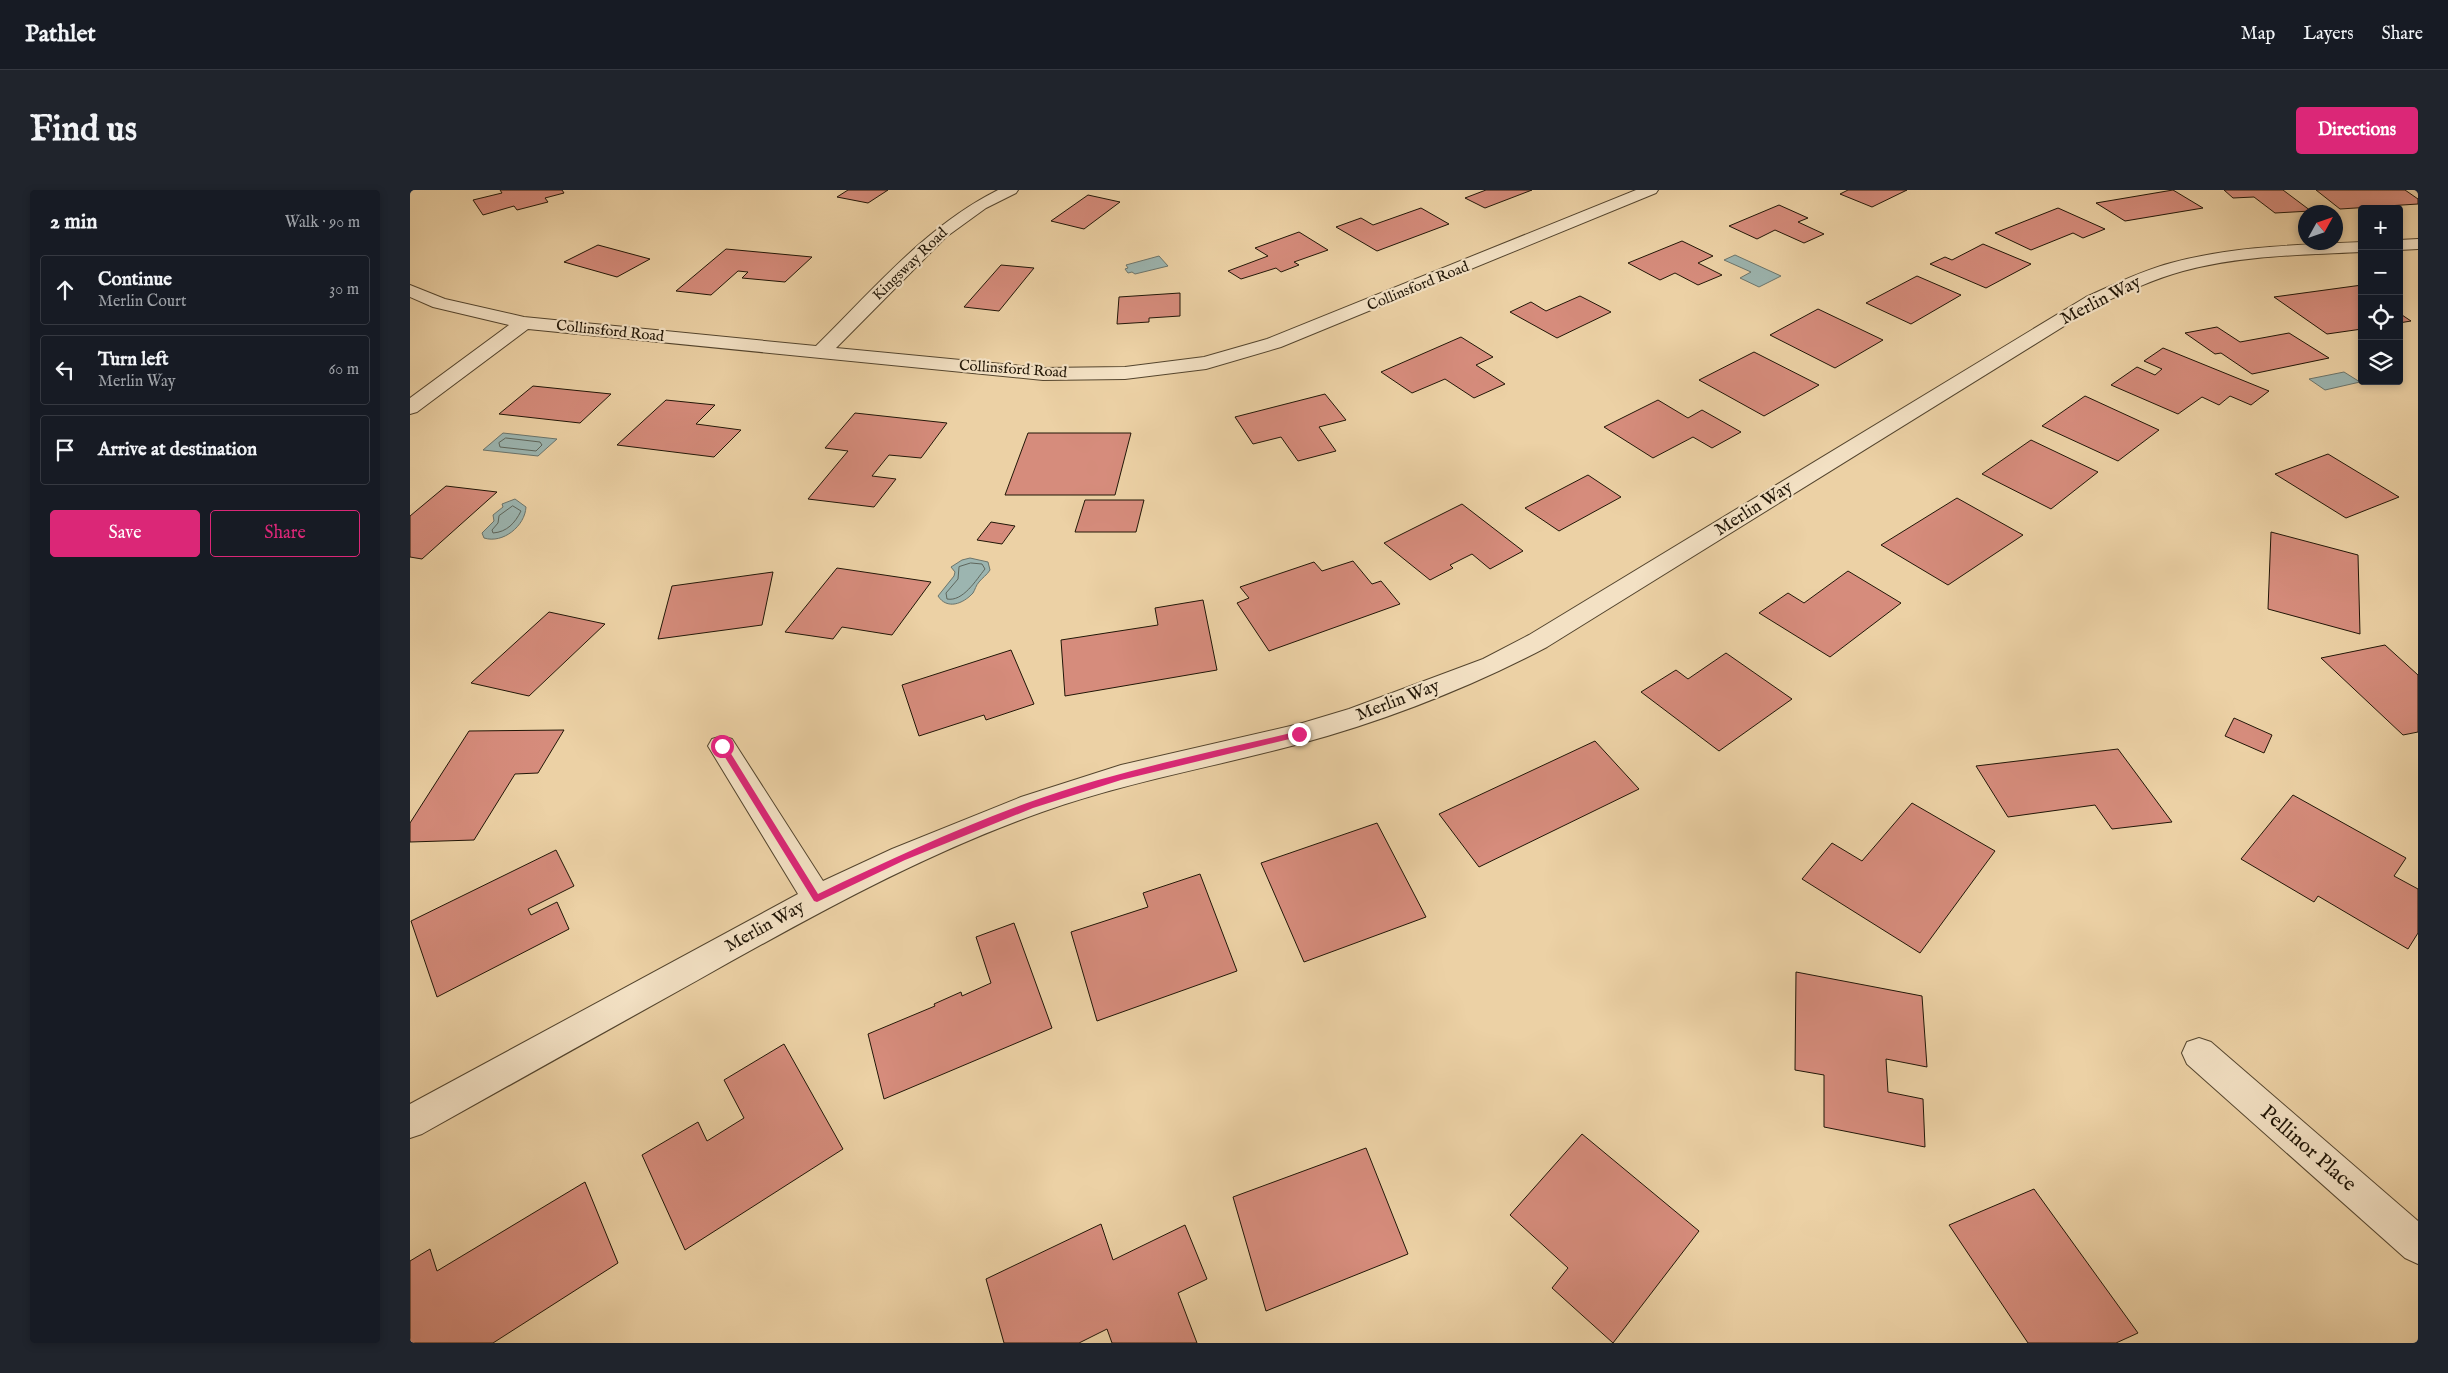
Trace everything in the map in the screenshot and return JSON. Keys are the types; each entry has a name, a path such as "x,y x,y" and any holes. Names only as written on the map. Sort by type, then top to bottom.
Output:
{"street":[{"name":"Kingsway Road","path":"821,352 940,233 980,205 1010,190"},
{"name":"Collinsford Road","path":"410,290 439,303 524,322 1043,374 1125,373 1206,363 1310,330 1650,190"},
{"path":"2403,245 2418,244"},
{"name":"Merlin Way","path":"410,1122 817,898 902,857 1030,805 1121,776 1307,732 1358,716 1492,665 1538,641 2092,301 2135,282 2188,264 2258,253 2358,247"},
{"path":"410,408 524,322"},
{"path":"722,746 817,898"},
{"name":"Pellinor Place","path":"2199,1053 2418,1245"}],"water":[{"path":"1735,255 1781,276 1759,287 1740,278 1751,272 1724,260"},
{"path":"1159,256 1168,266 1135,274 1132,272 1128,273 1125,269 1128,268 1126,265"},
{"path":"2344,372 2358,382 2325,390 2309,379"},
{"path":"503,433 557,439 538,456 483,450"},
{"path":"515,499 526,507 522,521 512,532 505,536 491,539 484,538 482,533 494,521 493,515 503,507 502,504"},
{"path":"970,558 988,562 990,570 978,583 973,593 965,600 955,604 946,603 938,596 954,576 955,572 951,567 962,560"}],"building":[{"path":"500,190 562,190 564,193 545,198 548,202 517,210 514,206 483,215 473,200 502,193"},
{"path":"848,190 888,190 868,203 837,197"},
{"path":"1486,190 1532,190 1485,208 1465,198"},
{"path":"1848,190 1907,190 1872,207 1840,194"},
{"path":"2173,190 2203,208 2125,221 2096,203"},
{"path":"2224,190 2283,190 2303,205 2298,205 2298,212 2275,213 2254,197 2233,198"},
{"path":"2316,190 2405,190 2418,199 2418,204 2358,205 2358,208 2343,209 2343,205 2335,205"},
{"path":"1088,195 1120,202 1084,229 1051,221"},
{"path":"1779,205 1808,218 1798,222 1824,234 1804,243 1775,230 1757,239 1729,226"},
{"path":"1421,208 1449,224 1377,251 1336,227 1361,218 1373,225"},
{"path":"2058,208 2105,229 2083,238 2073,233 2031,250 1995,233"},
{"path":"1299,232 1328,250 1294,262 1299,265 1281,272 1276,268 1241,279 1228,271 1268,256 1255,248"},
{"path":"1682,241 1713,256 1698,263 1722,275 1698,285 1675,273 1660,280 1628,263"},
{"path":"1983,244 2031,264 1986,288 1930,264 1945,257 1952,260"},
{"path":"598,245 650,259 617,277 564,262"},
{"path":"726,249 812,257 785,282 742,278 748,272 738,271 711,295 676,291"},
{"path":"1001,265 1034,268 999,311 964,307"},
{"path":"1917,276 1961,295 1911,324 1866,303"},
{"path":"2358,286 2358,330 2327,334 2274,297"},
{"path":"1180,293 1180,316 1149,318 1149,322 1117,324 1119,297"},
{"path":"1580,296 1611,312 1557,338 1510,312 1531,302 1546,311"},
{"path":"1818,309 1883,340 1835,368 1770,335"},
{"path":"2403,316 2411,321 2403,322"},
{"path":"2217,327 2240,342 2289,333 2329,358 2252,374 2221,353 2215,354 2185,333"},
{"path":"1461,337 1493,357 1476,365 1505,384 1474,398 1445,379 1412,393 1381,372"},
{"path":"2163,348 2269,391 2251,405 2230,396 2219,405 2202,397 2178,414 2111,385 2137,367 2155,375 2162,369 2144,361"},
{"path":"1754,352 1819,385 1764,416 1699,380"},
{"path":"533,386 611,394 580,423 499,414"},
{"path":"1325,394 1346,420 1319,427 1336,451 1298,461 1281,437 1253,444 1235,417"},
{"path":"2085,396 2159,430 2118,461 2042,426"},
{"path":"666,400 715,405 696,424 741,430 714,457 617,445"},
{"path":"1658,400 1688,418 1702,410 1741,432 1712,448 1693,437 1653,458 1604,427"},
{"path":"855,413 947,423 921,458 889,455 872,476 896,479 874,507 808,499 848,451 825,448"},
{"path":"1028,433 1131,433 1115,495 1005,495"},
{"path":"2031,440 2098,472 2051,509 1982,474"},
{"path":"2328,454 2399,497 2346,518 2275,474"},
{"path":"1588,475 1621,497 1559,531 1525,508"},
{"path":"446,486 497,492 422,559 410,557 410,516"},
{"path":"1957,498 2023,535 1948,585 1881,545"},
{"path":"1085,500 1144,500 1136,532 1075,532"},
{"path":"1462,504 1523,551 1490,569 1472,554 1450,565 1453,568 1430,580 1384,543"},
{"path":"991,522 1015,526 1002,544 977,540"},
{"path":"2271,532 2358,555 2360,634 2268,609"},
{"path":"1353,561 1372,584 1381,581 1400,604 1269,651 1237,603 1249,598 1240,587 1314,562 1322,571"},
{"path":"837,568 931,582 892,635 842,627 833,639 785,632"},
{"path":"1848,571 1901,603 1830,657 1759,613 1788,593 1804,603"},
{"path":"773,572 762,625 658,639 672,586"},
{"path":"1203,600 1217,670 1065,696 1061,640 1158,625 1155,608"},
{"path":"549,612 605,624 529,696 471,683"},
{"path":"2385,645 2418,675 2418,732 2403,735 2321,658"},
{"path":"1011,650 1034,704 986,720 984,715 919,736 902,685"},
{"path":"1726,653 1792,699 1719,751 1641,692 1676,670 1688,679"},
{"path":"2234,718 2272,735 2264,753 2225,736"},
{"path":"564,730 538,773 515,774 474,840 410,842 410,823 469,731"},
{"path":"1595,741 1639,789 1479,867 1439,814"},
{"path":"2118,749 2172,822 2112,829 2095,805 2008,817 1976,766"},
{"path":"2293,795 2406,858 2394,876 2418,889 2418,933 2408,949 2318,896 2314,902 2241,859"},
{"path":"1912,803 1995,851 1920,953 1802,879 1832,843 1862,861"},
{"path":"1377,823 1426,917 1304,962 1261,863"},
{"path":"556,850 574,886 528,909 531,915 557,902 569,929 437,997 411,921"},
{"path":"1200,874 1237,971 1097,1021 1071,932 1148,907 1143,893"},
{"path":"1014,923 1052,1028 884,1099 868,1034 935,1006 934,1004 961,992 962,996 991,983 976,937"},
{"path":"1796,972 1922,996 1927,1067 1886,1059 1888,1092 1923,1099 1925,1147 1824,1127 1824,1075 1795,1070"},
{"path":"784,1044 843,1149 685,1250 642,1155 698,1122 707,1141 744,1118 724,1080"},
{"path":"1582,1134 1699,1231 1613,1343 1552,1288 1568,1268 1510,1215"},
{"path":"1366,1148 1408,1254 1266,1311 1233,1197"},
{"path":"585,1182 618,1263 493,1343 410,1343 410,1261 430,1249 437,1271"},
{"path":"2034,1189 2138,1333 2116,1343 2028,1343 1949,1225"},
{"path":"1101,1224 1113,1260 1185,1225 1207,1279 1178,1293 1197,1343 1112,1343 1107,1329 1079,1343 1004,1343 986,1279"}],"route":[{"path":"722,746 817,898 902,857 1030,805 1121,776 1299,734"}]}
